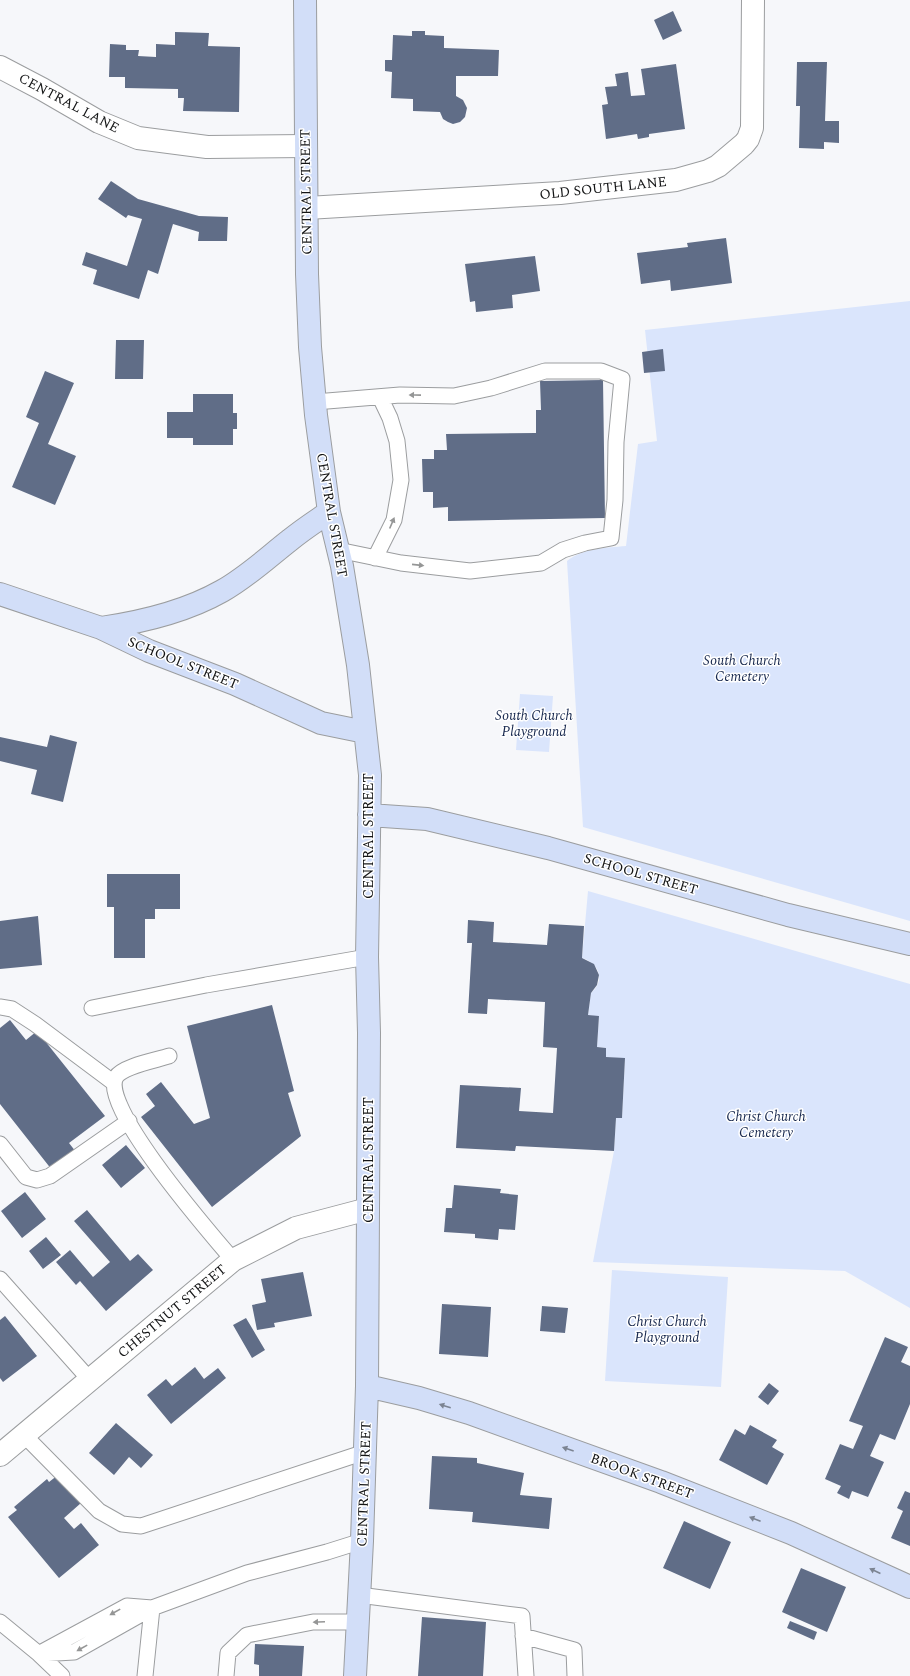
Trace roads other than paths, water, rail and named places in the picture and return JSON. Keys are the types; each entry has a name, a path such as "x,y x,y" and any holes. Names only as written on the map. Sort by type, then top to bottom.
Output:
{"main road":[{"name":"CENTRAL STREET","path":"305,0 310,347 315,402 329,512 338,550 358,665 370,775 367,957 369,1033 367,1386 362,1541 355,1676"},
{"path":"101,628 131,624 162,615 194,604 222,591 257,569 290,540 329,512"},
{"name":"SCHOOL STREET","path":"0,594 101,628 149,651 235,684 322,723 366,732"},
{"name":"SCHOOL STREET","path":"369,815 435,821 548,848 788,916 910,944"},
{"name":"BROOK STREET","path":"367,1386 418,1398 469,1413 661,1482 791,1533 910,1587"}],"street":[{"name":"OLD SOUTH LANE","path":"307,208 560,193 676,180 708,171 718,166 744,144 748,139 752,128 753,0"},
{"name":"CENTRAL LANE","path":"0,67 99,122 138,138 207,147 306,146"},
{"name":"CHESTNUT STREET","path":"0,1455 233,1260 296,1228 368,1209"}],"lane":[{"path":"315,402 380,396 454,396 491,388 545,372 601,371 622,379 616,442 615,500 611,538 585,542 563,550 541,563 470,570 401,563 338,550"},
{"path":"375,558 394,520 401,480 397,442 390,418 380,396"},
{"path":"92,1008 206,985 367,957"},
{"path":"0,1007 12,1009 35,1024 114,1083"},
{"path":"169,1056 125,1070 117,1075 114,1083 115,1096 121,1110 151,1158 233,1260"},
{"path":"0,1144 26,1177 37,1180 50,1176 128,1121"},
{"path":"0,1279 90,1380"},
{"path":"24,1435 99,1511 122,1524 140,1526 365,1452"},
{"path":"39,1654 74,1652 152,1608 247,1573 327,1552 362,1541"},
{"path":"359,1595 522,1616 526,1676"},
{"path":"145,1676 152,1608"},
{"path":"0,1622 39,1654 62,1676"},
{"path":"226,1676 228,1653 247,1635 314,1622 358,1622"},
{"path":"523,1636 574,1650 575,1676"}],"park label":[{"name":"South Church Cemetery","path":"742,668"},
{"name":"South Church Playground","path":"534,724"},
{"name":"Christ Church Cemetery","path":"766,1124"},
{"name":"Christ Church Playground","path":"667,1330"}]}
